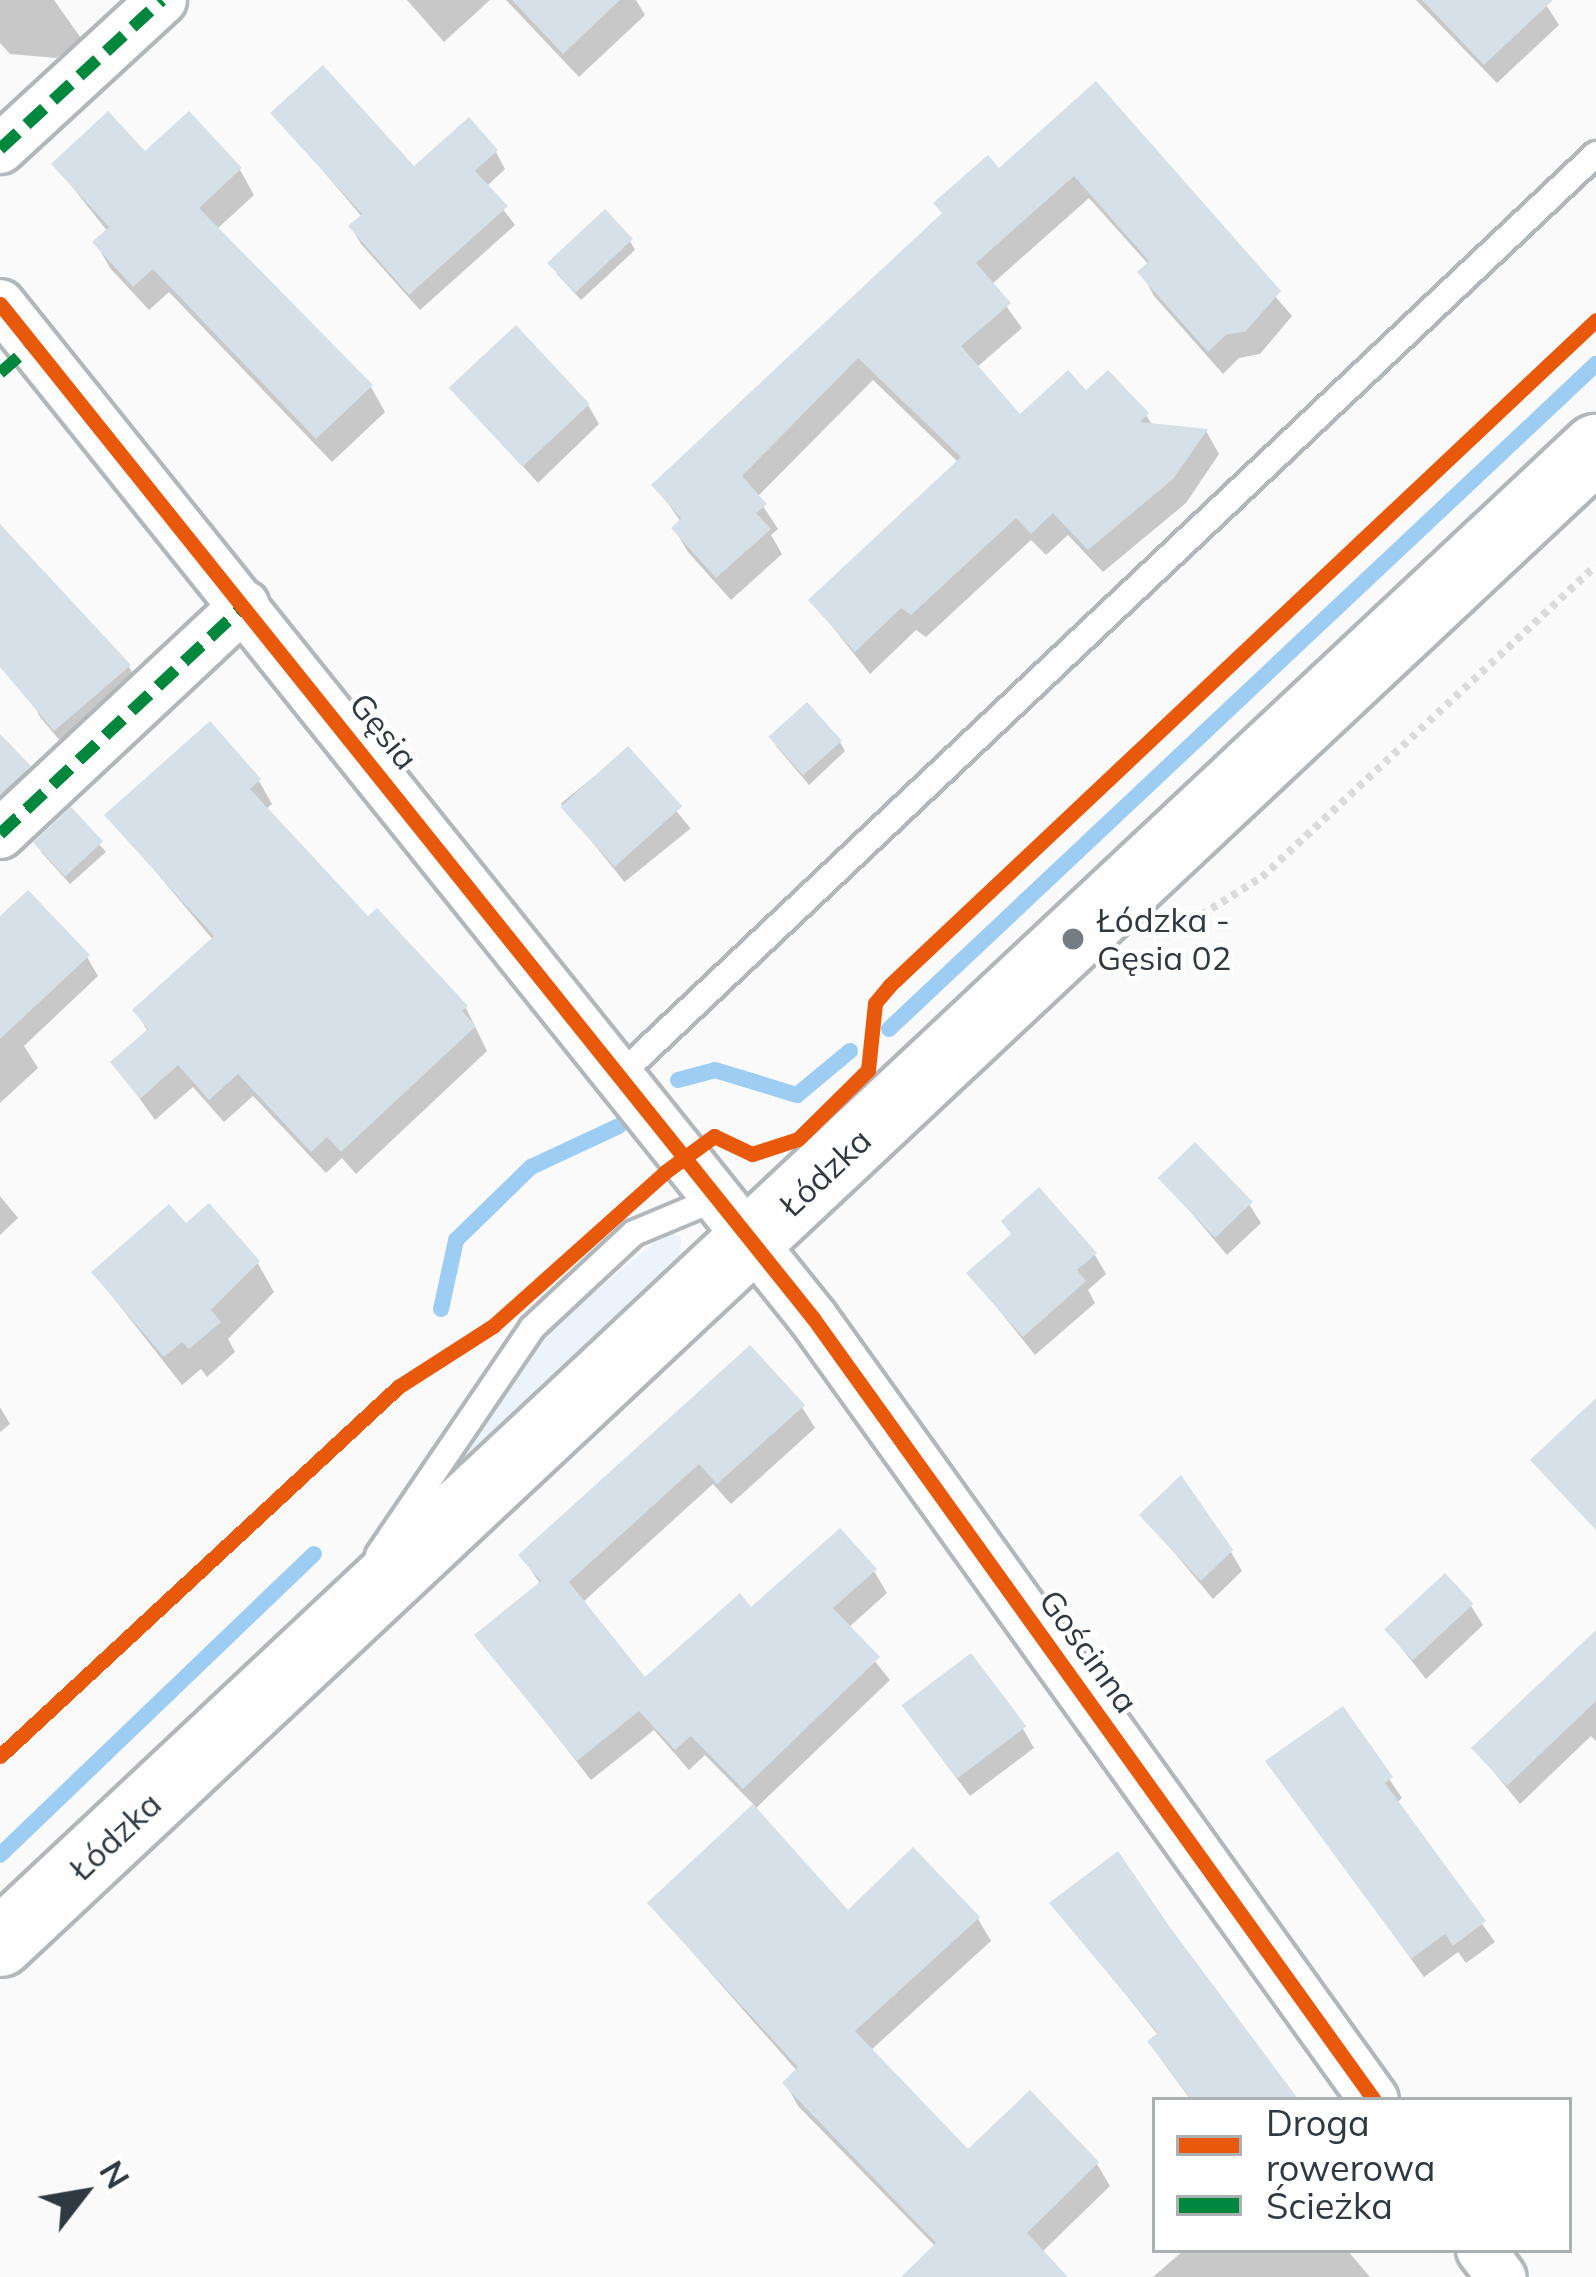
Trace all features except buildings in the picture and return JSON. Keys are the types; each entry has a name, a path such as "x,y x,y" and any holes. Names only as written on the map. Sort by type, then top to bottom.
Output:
{"main road":[{"name":"Łódzka","path":"0,1943 325,1639 736,1219 1596,448"}],"street":[{"path":"0,149 162,0"},
{"name":"Gęsia","path":"0,304 736,1219"},
{"path":"0,834 245,605"},
{"name":"Gościnna","path":"736,1219 1372,2097"}],"lane":[{"path":"620,1075 1596,154"},
{"path":"325,1639 462,1421 532,1328 634,1233 736,1219"}],"shaded area":[{"path":"668,1231 682,1238 677,1264 457,1466 463,1445 549,1330"}],"waterway":[{"path":"889,1029 1596,364"},
{"path":"678,1080 715,1070 797,1095 850,1051"},
{"path":"441,1309 456,1240 531,1167 619,1126"},
{"path":"0,1855 314,1554"}],"marked path":[{"path":"0,149 162,0"},
{"path":"0,373 33,344"},
{"path":"0,834 245,605"}],"cycle path":[{"path":"0,304 813,1318 1372,2097"},
{"path":"0,1756 398,1387 493,1326 665,1172 714,1136 752,1154 798,1139 868,1070 875,1003 890,985 1596,320"}],"place":[{"name":"Łódzka - Gęsia 02","path":"1073,939"}]}
